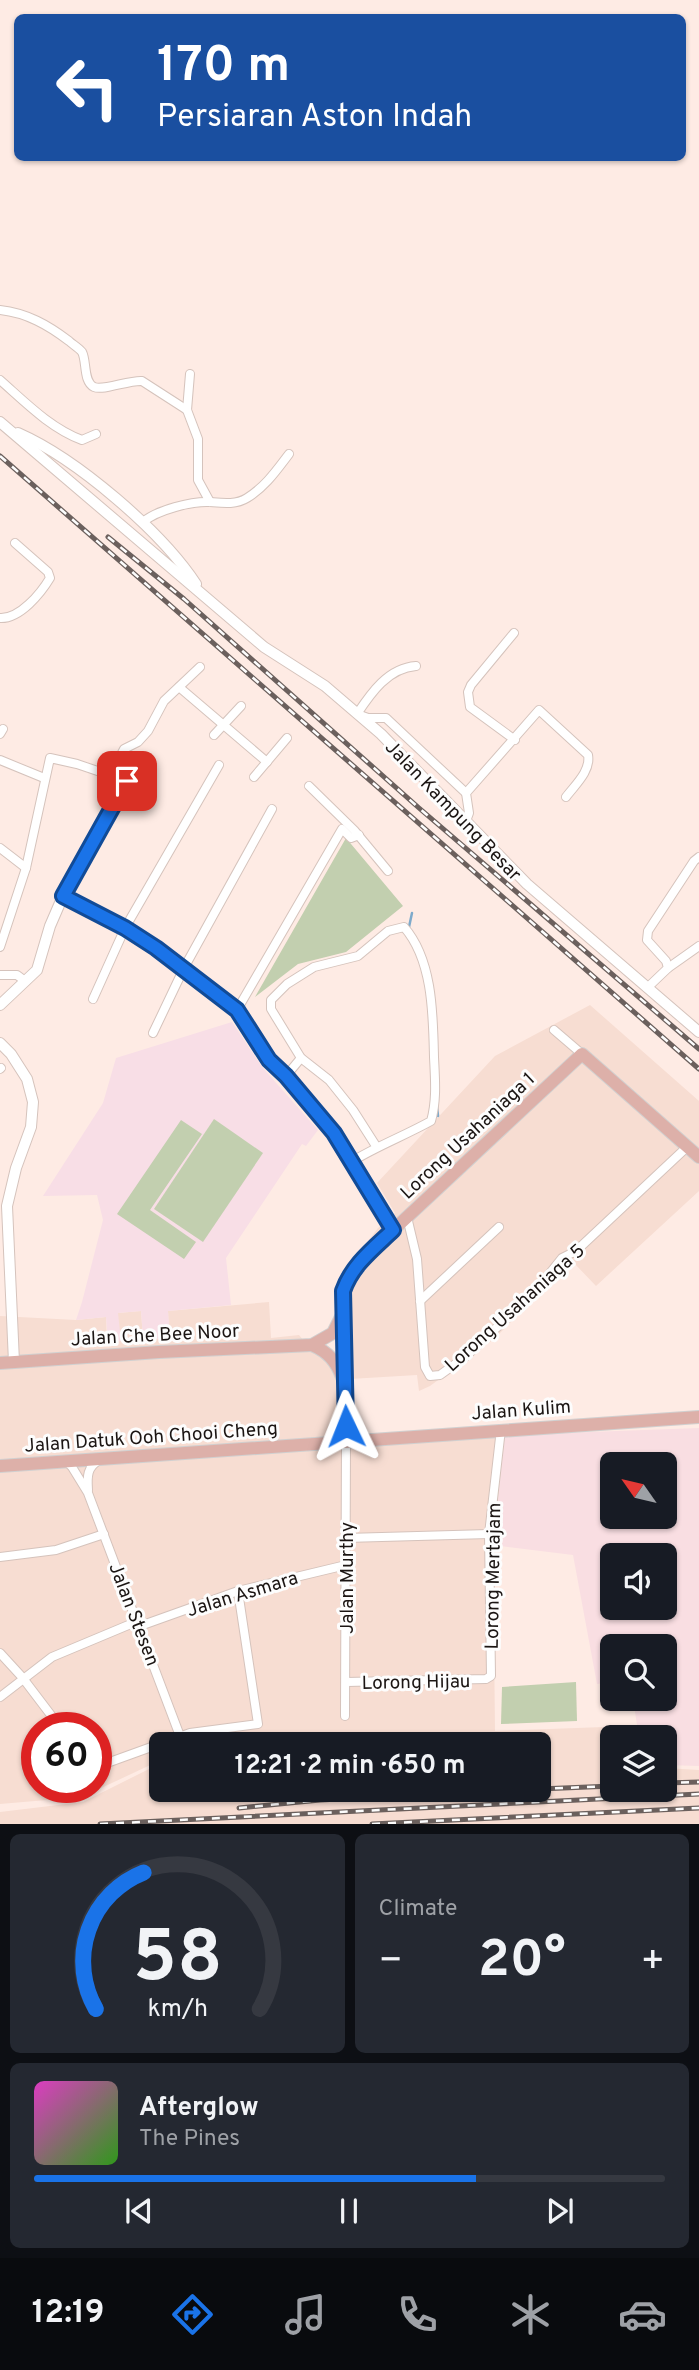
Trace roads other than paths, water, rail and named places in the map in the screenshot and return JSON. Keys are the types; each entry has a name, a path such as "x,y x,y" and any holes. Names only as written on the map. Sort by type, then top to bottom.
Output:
{"main road":[{"path":"582,1054 699,1157"},
{"name":"Lorong Usahaniaga 1","path":"346,1441 343,1291 352,1271 582,1054"},
{"path":"312,1345 333,1333 343,1313"},
{"path":"312,1345 334,1360 345,1384"},
{"name":"Jalan Che Bee Noor","path":"0,1363 312,1345"},
{"name":"Jalan Kulim","path":"346,1441 699,1417"},
{"name":"Jalan Datuk Ooh Chooi Cheng","path":"0,1466 346,1441"}],"street":[{"path":"0,310 18,312 43,323 81,351 92,386 99,388 135,380 142,381 187,410"},
{"path":"190,374 187,410 198,439 198,480 210,502"},
{"path":"0,380 65,433 82,440 96,435"},
{"name":"Jalan Kampung Besar","path":"3,425 45,446 143,522 182,564 203,595"},
{"name":"Jalan Kampung Besar","path":"3,425 264,647 325,687 380,734 527,884 699,1032"},
{"path":"143,522 150,515 166,509 210,502 219,505 245,499 267,483 289,454"},
{"path":"0,618 10,618 17,614 50,578 48,572 15,543"},
{"path":"514,633 468,692 470,707 515,740"},
{"path":"416,666 408,667 380,683 357,714 368,718 386,718 466,793 469,813 466,821"},
{"path":"110,776 124,750 138,742 148,731 160,707 200,667"},
{"path":"179,687 267,762"},
{"path":"214,735 241,706"},
{"path":"466,793 539,710 588,755 587,770 566,797"},
{"path":"254,777 287,738"},
{"path":"0,947 26,868 50,758 127,781"},
{"path":"0,1005 37,970 50,926 63,896 141,758"},
{"path":"0,760 44,778"},
{"path":"93,999 125,928 219,765"},
{"path":"309,786 359,835 388,871"},
{"path":"153,1033 184,968 272,809"},
{"path":"237,1010 342,829 351,838 359,835"},
{"path":"0,848 26,868"},
{"path":"668,968 666,961 647,940 648,931 699,857"},
{"path":"63,896 125,928 184,968 237,1010 259,1046 334,1133 393,1230"},
{"path":"351,1162 376,1146 406,1135 431,1121 435,1105 433,1005 418,950 404,927 388,931 358,956 314,967 287,984 271,1000 271,1009 301,1058 328,1080 353,1110 376,1146"},
{"path":"647,988 668,968 699,946"},
{"path":"0,975 17,975 25,981"},
{"path":"554,1030 582,1054"},
{"path":"0,1043 11,1054 26,1079 33,1102 31,1127 16,1168 7,1206 14,1362"},
{"path":"286,1076 301,1058"},
{"name":"Lorong Usahaniaga 5","path":"420,1301 425,1367 430,1376 440,1375 465,1357 535,1292 562,1258 576,1251 687,1147"},
{"path":"407,1217 417,1259 420,1301"},
{"path":"420,1301 499,1227"},
{"name":"Lorong Mertajam","path":"486,1679 491,1676 489,1534 501,1429"},
{"name":"Jalan Murthy","path":"345,1716 346,1441"},
{"path":"88,1493 87,1479 90,1468 103,1458"},
{"name":"Jalan Stesen","path":"64,1461 72,1467 88,1493 179,1732"},
{"path":"0,1557 56,1550 104,1534"},
{"path":"346,1538 489,1534"},
{"name":"Jalan Asmara","path":"0,1697 52,1657 238,1591 346,1565"},
{"path":"206,1732 258,1724 238,1591"},
{"path":"0,1653 49,1712"},
{"name":"Lorong Hijau","path":"346,1682 486,1679"},
{"path":"112,1761 149,1747"}],"waterway":[{"path":"409,927 412,913"},
{"path":"437,1107 438,1116"}],"railway":[{"path":"0,456 699,1069"},
{"path":"108,537 184,599 419,808 699,1049"},
{"path":"677,1783 699,1782"},
{"path":"551,1789 600,1786"},
{"path":"100,1824 699,1794"},
{"path":"239,1808 300,1802"},
{"path":"372,1824 699,1808"}]}
